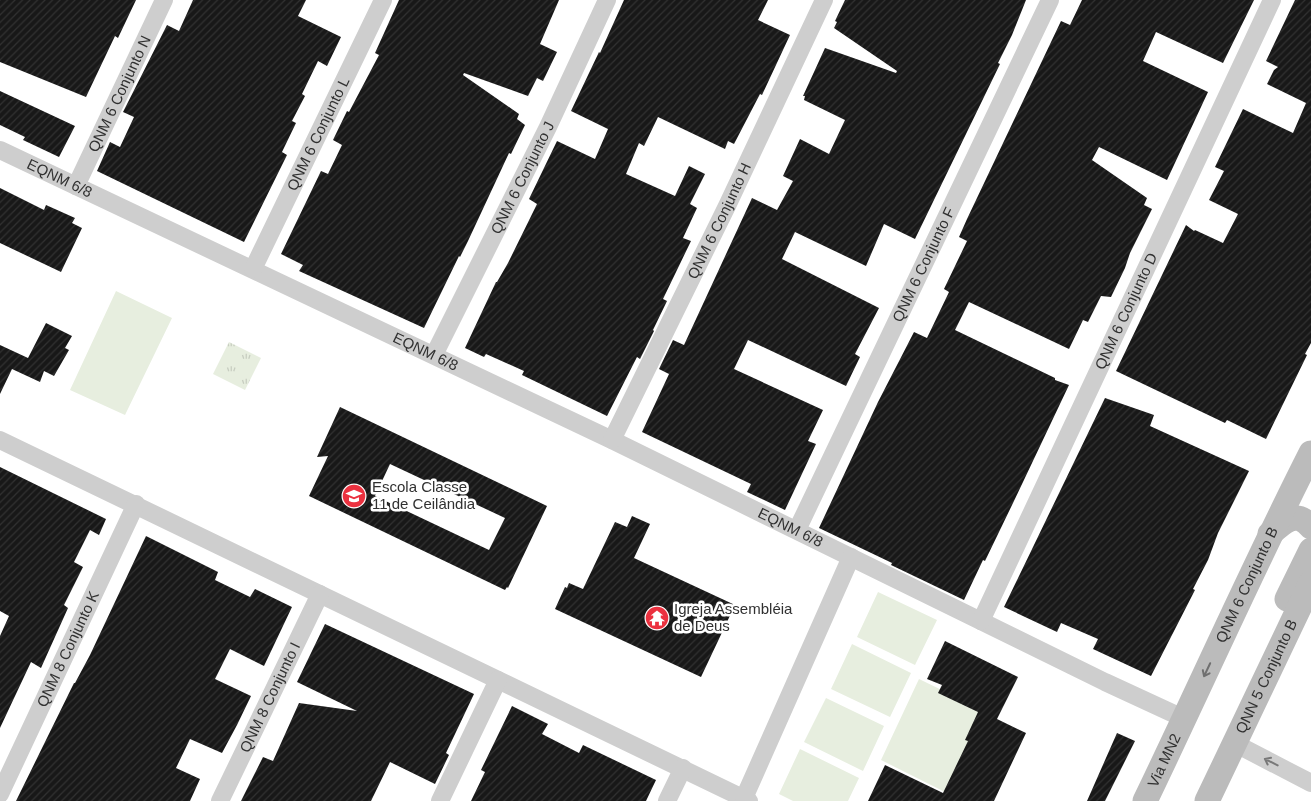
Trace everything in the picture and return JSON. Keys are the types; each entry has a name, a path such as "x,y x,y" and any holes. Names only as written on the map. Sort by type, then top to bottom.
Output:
{"main road":[{"name":"QNM 6 Conjunto B","path":"1185,719 1269,535 1311,453"},
{"path":"1269,535 1288,518 1297,518 1310,524 1311,527"},
{"path":"1223,767 1246,684 1311,550"},
{"name":"QNN 5 Conjunto B","path":"1234,743 1311,583"},
{"name":"Via MN2","path":"1145,801 1185,719"},
{"path":"1207,801 1234,743"}],"street":[{"name":"QNM 6 Conjunto N","path":"76,186 164,0"},
{"name":"QNM 6 Conjunto L","path":"253,269 383,0"},
{"name":"QNM 6 Conjunto J","path":"434,355 548,127 606,0"},
{"name":"QNM 6 Conjunto H","path":"612,440 727,206 824,0"},
{"name":"QNM 6 Conjunto F","path":"797,530 1050,0"},
{"name":"QNM 6 Conjunto D","path":"981,621 1272,0"},
{"name":"EQNM 6/8","path":"0,150 612,440 1105,682 1185,719"},
{"path":"0,440 746,800 851,557"},
{"name":"QNM 8 Conjunto K","path":"0,794 136,504"},
{"name":"QNM 8 Conjunto I","path":"220,801 320,594"},
{"path":"440,801 498,680"},
{"path":"1234,743 1309,782"},
{"path":"667,801 683,768"}],"green space":[{"path":"116,291 172,318 125,415 70,390"},
{"path":"229,342 261,358 245,390 213,374"},
{"path":"878,592 937,620 915,665 857,637"},
{"path":"852,644 911,673 890,717 831,689"},
{"path":"919,679 983,710 945,792 881,760"},
{"path":"826,698 884,726 863,771 804,742"},
{"path":"800,749 859,778 848,801 793,801 779,794"}],"building":[{"path":"0,0 136,0 118,38 115,36 86,97 0,62"},
{"path":"193,0 306,0 298,16 341,37 327,66 318,61 302,94 305,96 292,121 296,123 282,152 287,155 244,242 97,171 110,142 120,147 134,117 123,112 167,25 179,31"},
{"path":"399,0 559,0 540,44 557,52 543,81 537,78 528,96 464,73 463,75 519,114 517,119 525,125 511,154 509,153 468,241 424,328 299,271 303,265 281,254 321,171 328,174 342,145 333,140 379,55 375,53"},
{"path":"624,0 768,0 758,20 790,35 762,95 760,94 734,144 728,141 725,149 658,117 644,146 639,143 626,174 675,196 689,166 705,174 690,204 697,208 683,238 691,241 663,299 667,301 640,359 637,357 607,416 522,375 524,371 486,354 484,357 465,348 496,282 508,263 537,204 529,199 557,141 595,159 608,129 571,111"},
{"path":"845,0 1026,0 998,63 1000,64 915,239 884,224 866,266 795,232 782,259 879,308 855,354 860,357 846,386 748,340 734,369 823,410 808,441 816,444 785,510 747,492 751,484 642,432 669,374 659,369 673,340 684,345 752,198 777,210 793,181 783,176 800,139 829,154 845,120 804,100 805,96 803,96 825,48 896,73 897,71 834,28 837,22 835,21"},
{"path":"1082,0 1254,0 1223,63 1156,32 1143,61 1208,92 1167,180 1099,147 1092,160 1147,198 1144,205 1152,209 1111,297 1101,296 1088,322 1083,320 1069,349 969,302 955,330 1055,378 1055,380 1069,385 985,561 983,560 964,600 819,528 878,402 914,332 927,338 949,292 944,289 967,241 959,237 967,219 1061,21 1070,25"},
{"path":"1295,0 1311,0 1311,343 1266,439 1227,420 1225,423 1116,371 1186,225 1194,231 1223,243 1238,214 1209,200 1224,171 1215,167 1243,109 1293,133 1306,103 1267,84 1274,70 1278,67 1266,61"},
{"path":"0,91 75,126 59,157 23,140 25,137 0,125"},
{"path":"0,188 44,210 46,205 75,218 72,223 82,228 61,272 0,243"},
{"path":"46,323 72,336 65,348 69,350 54,376 44,371 40,382 12,369 0,394 0,345 28,358"},
{"path":"1105,398 1154,415 1150,426 1249,471 1218,533 1208,560 1193,589 1195,590 1151,676 1093,649 1098,639 1061,623 1057,632 1004,607"},
{"name":"Escola Classe 11 de Ceilândia","path":"340,407 547,506 508,588 505,590 309,496 328,456 317,457","holes":["390,464 505,518 489,550 375,496"]},
{"path":"0,467 106,519 99,535 90,530 74,562 83,567 64,605 68,608 41,668 31,662 0,728 0,636 9,616 0,611"},
{"path":"632,516 650,524 634,558 735,605 701,677 555,609 565,587 567,588 569,583 583,589 615,522 627,527"},
{"path":"146,536 218,572 215,580 250,597 255,589 292,607 264,666 230,649 215,679 251,696 237,725 222,753 190,739 176,768 200,779 190,801 16,801 74,683 90,655"},
{"path":"325,624 474,694 446,753 449,755 435,784 390,762 371,801 241,801 263,757 273,761 299,703 357,711 297,682"},
{"path":"945,641 1018,677 997,719 1026,733 994,801 868,801 885,765 943,793 968,741 965,740 978,712 938,693 942,685 927,679"},
{"path":"512,706 548,724 542,734 579,753 583,745 656,780 646,801 471,801 485,772 481,770"},
{"path":"1117,733 1135,741 1105,801 1087,801"}],"place":[{"name":"Escola Classe 11 de Ceilândia","path":"354,496"},
{"name":"Igreja Assembléia de Deus","path":"657,618"}]}
